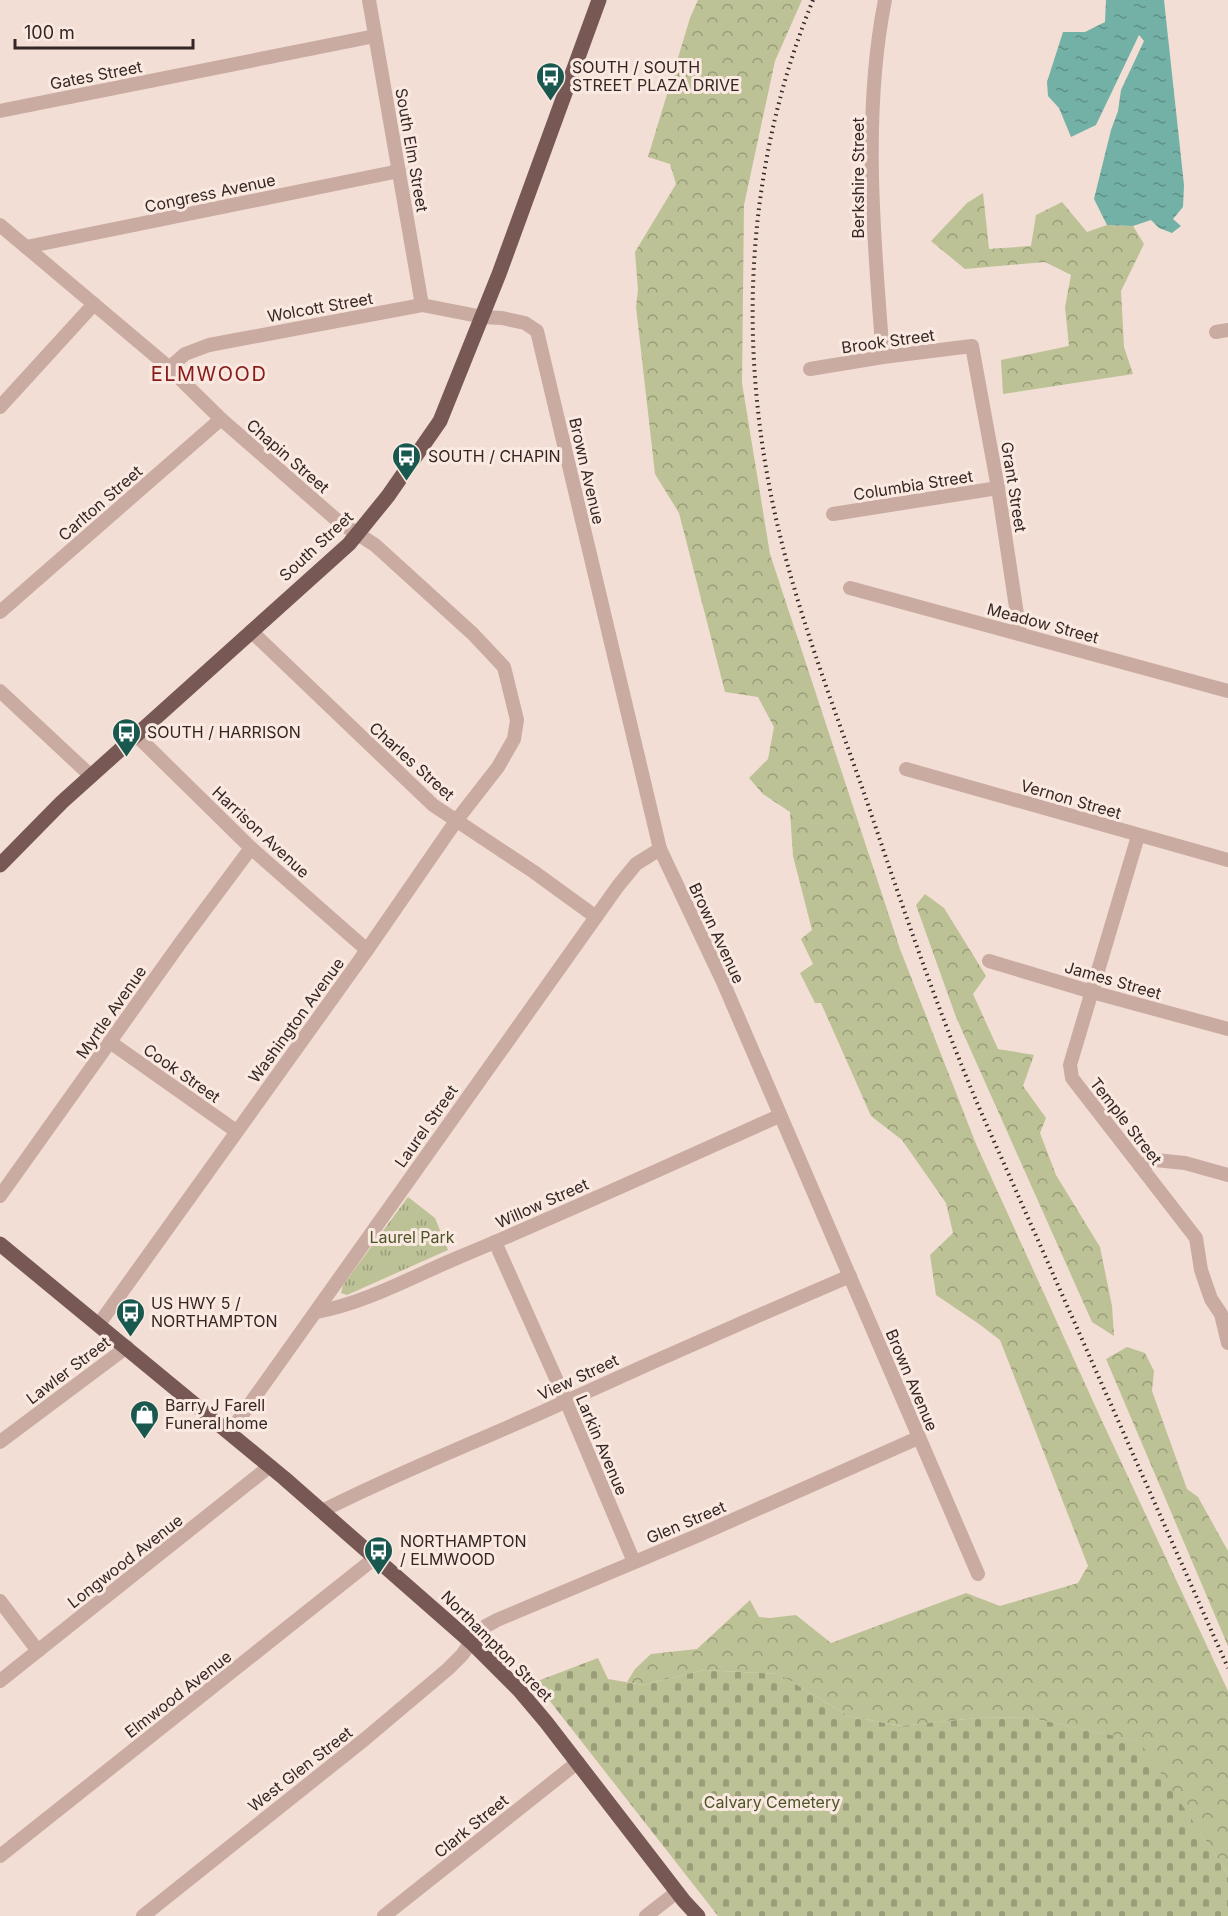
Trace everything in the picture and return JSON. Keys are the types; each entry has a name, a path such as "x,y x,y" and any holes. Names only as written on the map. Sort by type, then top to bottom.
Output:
{"main road":[{"name":"South Street","path":"0,865 62,802 358,535 440,421 483,317 599,0"},
{"name":"Northampton Street","path":"0,1244 230,1432 471,1642 519,1690 578,1762 693,1916"},
{"name":"Northampton Street","path":"680,1897 698,1916"}],"street":[{"name":"South Elm Street","path":"369,0 422,305"},
{"name":"Berkshire Street","path":"883,357 875,252 873,172 874,82 885,0"},
{"name":"Gates Street","path":"0,111 375,36"},
{"name":"Congress Avenue","path":"27,248 399,171"},
{"name":"Chapin Street","path":"0,225 169,368 221,419 339,522 383,553 498,659 504,667 510,686 517,720 516,732"},
{"path":"0,407 94,304"},
{"name":"Wolcott Street","path":"169,368 185,354 209,345 422,305 483,317"},
{"name":"Brown Avenue","path":"483,317 525,323 537,331 660,849 723,982 978,1574"},
{"name":"Brook Street","path":"810,369 972,346"},
{"name":"Grant Street","path":"972,346 998,488 1020,634"},
{"name":"Carlton Street","path":"0,612 221,419"},
{"name":"Columbia Street","path":"833,514 998,488"},
{"name":"Meadow Street","path":"850,588 1228,691"},
{"name":"Charles Street","path":"251,631 433,805 534,872 596,917"},
{"path":"0,691 91,776"},
{"name":"Washington Avenue","path":"99,1324 367,950 456,821 498,767 516,732"},
{"name":"Harrison Avenue","path":"136,735 251,848 367,950"},
{"name":"Vernon Street","path":"906,769 1228,860"},
{"name":"Temple Street","path":"1138,836 1070,1065 1072,1078 1196,1238 1201,1270 1211,1299 1225,1315 1228,1343"},
{"name":"Myrtle Avenue","path":"0,1196 251,848"},
{"name":"Laurel Street","path":"230,1432 629,871 660,849"},
{"name":"James Street","path":"989,961 1228,1029"},
{"name":"Cook Street","path":"110,1042 236,1131"},
{"name":"Willow Street","path":"316,1311 333,1309 495,1242 779,1116"},
{"path":"1140,1166 1155,1160 1175,1162 1228,1175"},
{"name":"Larkin Avenue","path":"495,1242 634,1562"},
{"name":"View Street","path":"322,1511 367,1488 850,1276"},
{"name":"Lawler Street","path":"0,1442 127,1347"},
{"name":"Glen Street","path":"471,1642 486,1626 497,1620 918,1438"},
{"name":"Longwood Avenue","path":"0,1682 270,1466"},
{"name":"Elmwood Avenue","path":"0,1856 376,1557"},
{"path":"0,1601 38,1651"},
{"name":"West Glen Street","path":"143,1916 365,1739 448,1669 471,1642"},
{"name":"Clark Street","path":"384,1916 578,1762"},
{"path":"646,1916 680,1897"}],"green space":[{"path":"698,0 802,0 775,61 744,205 742,383 770,554 900,949 976,1144 1228,1691 1228,1878 1225,1869 1138,1741 1026,1717 976,1718 902,1726 848,1716 779,1674 704,1670 643,1685 627,1682 635,1669 651,1654 697,1649 750,1600 759,1617 796,1615 831,1643 966,1593 1000,1606 1078,1583 1088,1566 1000,1340 936,1295 930,1255 953,1233 946,1203 902,1140 871,1116 821,1003 815,1003 800,973 813,964 801,939 812,930 793,856 790,812 763,794 749,778 768,759 774,727 758,697 725,692 679,513 655,474 636,307 638,290 635,252 676,184 670,164 648,157 690,18"},
{"path":"983,193 989,249 1031,246 1036,215 1062,202 1087,232 1107,225 1133,226 1144,244 1121,291 1124,347 1133,374 1003,394 1001,360 1069,346 1065,307 1071,275 1045,262 965,269 931,241 967,203"},
{"path":"925,894 944,908 986,976 973,994 998,1049 1034,1055 1023,1086 1046,1118 1040,1133 1056,1175 1100,1247 1112,1306 1114,1336 1092,1322 956,1017 916,905"},
{"name":"Laurel Park","path":"408,1197 435,1218 448,1250 347,1295 341,1293 343,1285"},
{"path":"1127,1347 1145,1353 1154,1371 1152,1391 1187,1489 1198,1497 1228,1551 1228,1646 1106,1359"},
{"name":"Calvary Cemetery","path":"598,1658 608,1679 643,1685 704,1670 779,1674 848,1716 901,1726 976,1718 1026,1717 1139,1741 1225,1869 1228,1878 1228,1916 718,1916 535,1682"}],"water":[{"path":"1106,0 1164,0 1184,185 1183,207 1173,219 1181,226 1172,233 1159,228 1151,220 1133,226 1107,225 1094,199 1118,111 1121,90 1144,41 1139,35 1096,125 1071,137 1059,108 1048,96 1047,82 1063,32 1085,32 1105,22"}],"railway":[{"path":"813,0 789,68 771,137 759,206 753,277 753,348 759,418 770,489 786,559 822,675 949,1033 981,1112 1228,1668"}],"place":[{"name":"SOUTH / SOUTH STREET PLAZA DRIVE","path":"551,102"},
{"name":"SOUTH / CHAPIN","path":"407,482"},
{"name":"SOUTH / HARRISON","path":"126,758"},
{"name":"US HWY 5 / NORTHAMPTON","path":"130,1338"},
{"name":"Barry J Farell Funeral home","path":"144,1440"},
{"name":"NORTHAMPTON / ELMWOOD","path":"379,1576"}],"district":[{"name":"ELMWOOD","path":"209,374"}]}
